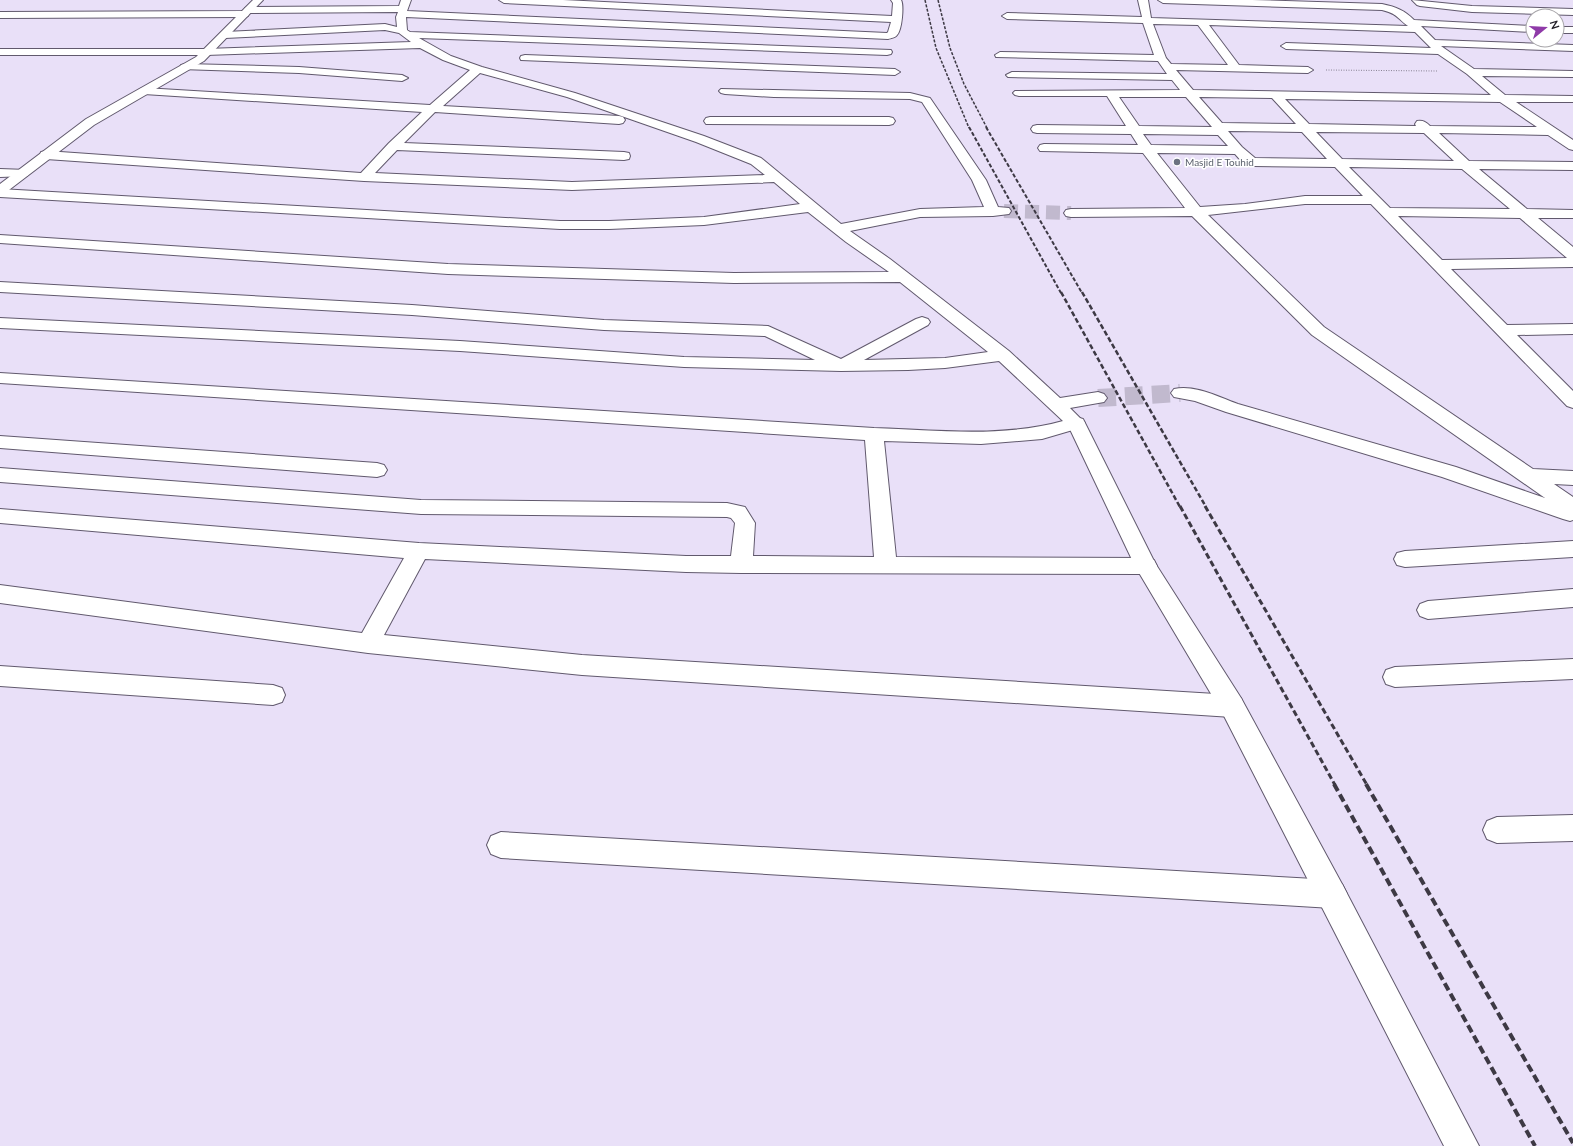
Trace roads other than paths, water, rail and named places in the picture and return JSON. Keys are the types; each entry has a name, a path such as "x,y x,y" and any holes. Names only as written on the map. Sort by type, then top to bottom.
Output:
{"street":[{"path":"404,7 416,0"},
{"path":"504,0 897,19"},
{"path":"99,5 140,7 404,7 754,30 888,36 893,34 897,19 898,3 896,0"},
{"path":"1143,0 1147,20 1168,67 1248,160 1254,162 1573,166"},
{"path":"1163,0 1390,9 1402,14 1436,47 1471,72 1502,98 1573,146"},
{"path":"1402,14 1410,11 1419,2 1472,9 1573,12"},
{"path":"28,14 39,5"},
{"path":"0,15 251,7"},
{"path":"0,190 90,122 200,59 251,7"},
{"path":"404,7 404,33"},
{"path":"700,139 737,67 762,12"},
{"path":"1006,16 1525,29"},
{"path":"1201,22 1235,67"},
{"path":"225,35 385,27 404,33 745,48 887,52"},
{"path":"404,33 422,45 447,58 478,69 572,95 700,139 756,161 838,229 904,277 1003,356 1076,423 1146,566 1232,706 1332,894 1462,1146"},
{"path":"0,52 206,52 422,45"},
{"path":"1286,46 1573,48"},
{"path":"1000,55 1168,67"},
{"path":"525,58 895,72"},
{"path":"185,67 299,70 402,78"},
{"path":"1012,75 1168,67 1235,67 1308,70"},
{"path":"364,176 431,109 478,69"},
{"path":"1471,72 1573,74"},
{"path":"144,91 644,121"},
{"path":"725,91 774,94 910,96 926,100 972,169 998,212 943,211 920,213 838,229"},
{"path":"1019,93 1573,98"},
{"path":"1110,93 1136,129 1147,149 1196,212 1318,331 1573,507"},
{"path":"1276,96 1307,127 1338,163 1388,212 1573,402"},
{"path":"1389,97 1401,107"},
{"path":"1414,118 1465,164 1573,255"},
{"path":"710,121 889,121"},
{"path":"1037,129 1220,129 1307,127 1573,131"},
{"path":"393,146 624,156"},
{"path":"1044,148 1238,150"},
{"path":"46,155 364,176 572,186 778,178"},
{"path":"0,173 22,173"},
{"path":"0,193 560,225 609,225 704,221 811,207"},
{"path":"1071,213 1196,212 1245,208 1305,200 1376,200"},
{"path":"1388,212 1573,214"},
{"path":"0,239 448,269 734,278 904,277"},
{"path":"1440,265 1573,262"},
{"path":"0,287 412,310 604,325 768,332 841,366"},
{"path":"841,366 922,322"},
{"path":"0,323 452,346 684,362 841,366 945,363 1003,356"},
{"path":"1504,330 1573,329"},
{"path":"0,378 874,434 981,438 1042,433 1076,423"},
{"path":"1180,393 1198,396 1232,408 1449,472 1573,515"},
{"path":"1056,404 1098,398"},
{"path":"874,434 886,566"},
{"path":"0,442 377,470"},
{"path":"0,475 421,507 727,510 738,512 745,523 741,565"},
{"path":"1528,476 1573,478"},
{"path":"0,516 419,551 686,564 1146,566"},
{"path":"1405,559 1573,549"},
{"path":"368,643 419,551"},
{"path":"0,594 368,643 582,665 1232,706"},
{"path":"1428,610 1573,598"},
{"path":"1395,677 1573,669"},
{"path":"0,676 273,695"},
{"path":"1497,830 1570,833"},
{"path":"501,845 1332,894"}],"tunnel":[{"path":"1004,211 1071,213"},
{"path":"1098,398 1180,393"}],"railway":[{"path":"925,0 936,48 969,128"},
{"path":"938,0 950,48 964,84 987,128"},
{"path":"969,127 1061,293"},
{"path":"986,127 1082,293"},
{"path":"1061,292 1180,507"},
{"path":"1082,292 1206,507"},
{"path":"1180,506 1335,785"},
{"path":"1205,506 1367,785"},
{"path":"1334,784 1535,1146"},
{"path":"1366,784 1573,1143"}],"place":[{"name":"Masjid E Touhid","path":"1177,162"}]}
